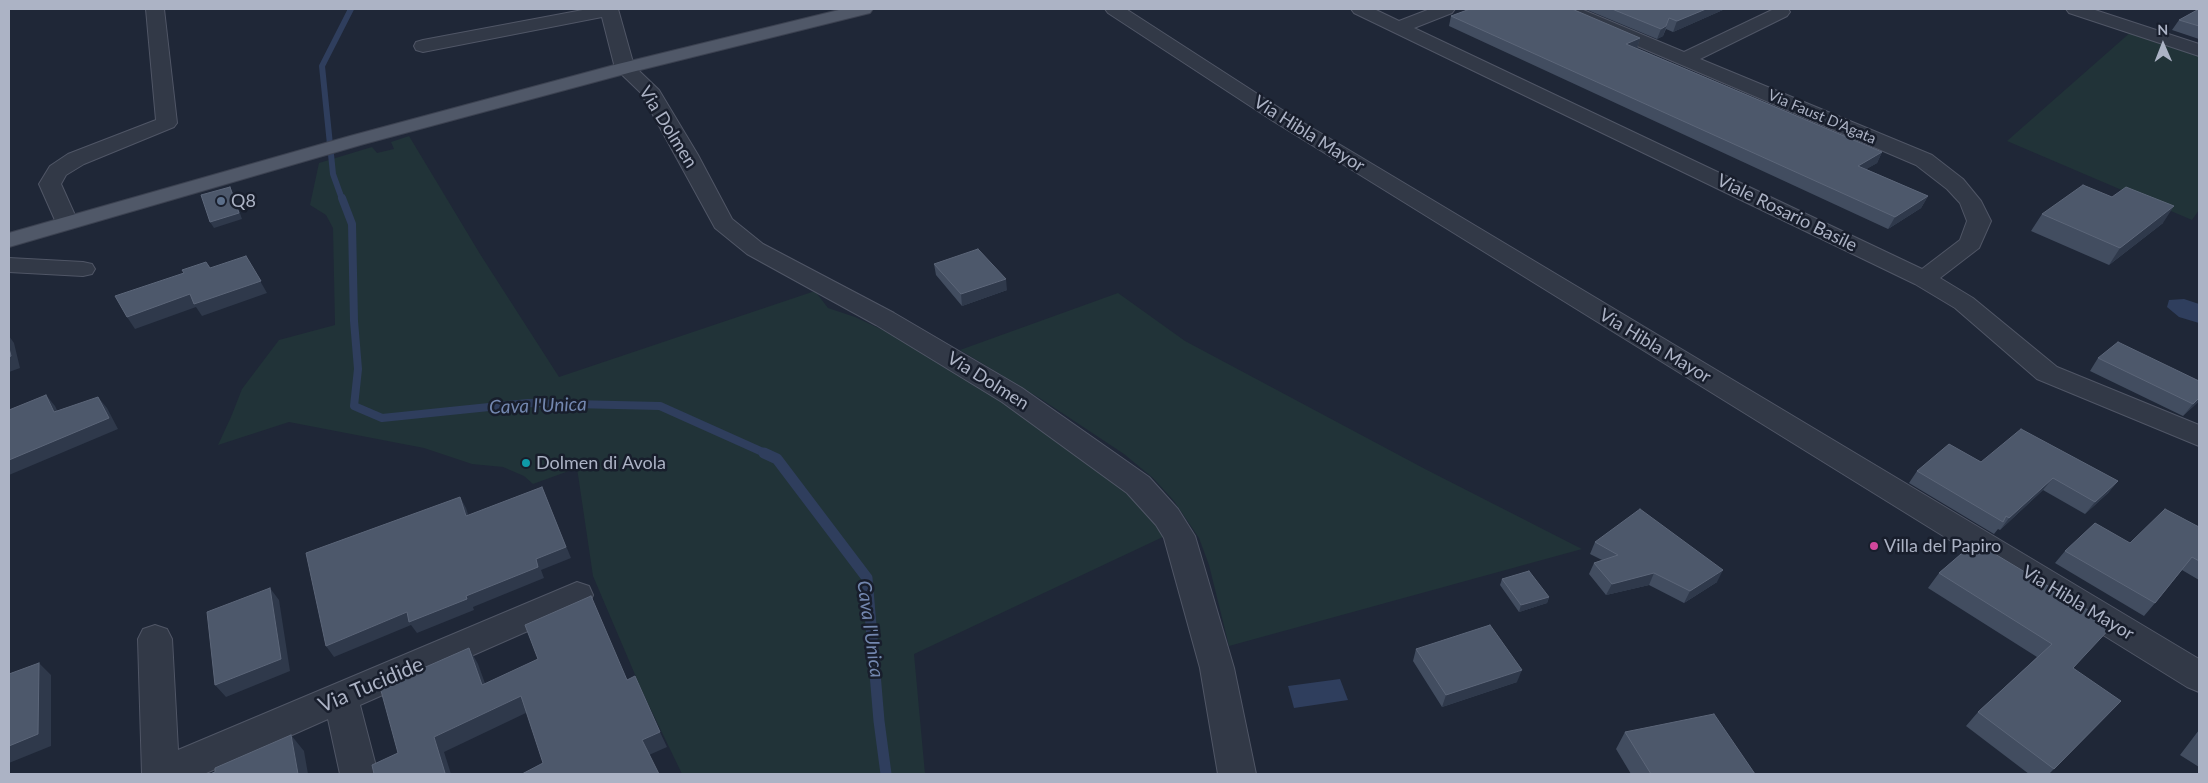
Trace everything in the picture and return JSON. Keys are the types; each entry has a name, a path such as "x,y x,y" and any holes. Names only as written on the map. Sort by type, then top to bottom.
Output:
{"main road":[{"path":"9,240 66,222 357,140 625,68 864,9"}],"street":[{"path":"66,222 50,184 58,171 76,159 167,123 155,9"},
{"name":"Via Hibla Mayor","path":"1114,9 1280,117 2199,677"},
{"name":"Viale Rosario Basile","path":"1360,9 1924,278 1964,303 2047,373 2199,436"},
{"path":"1399,27 1446,9"},
{"name":"Via Faust D'Agata","path":"1566,9 1924,160 1955,184 1970,202 1979,221 1971,243 1924,278"},
{"path":"2075,9 2199,50"},
{"path":"423,46 609,10 625,68"},
{"path":"1685,59 1776,11"},
{"name":"Via Dolmen","path":"625,68 648,90 687,155 723,223 755,249 885,319 1012,395 1138,485 1167,517 1179,536 1217,668 1237,774"},
{"path":"9,265 83,269"},
{"name":"Via Tucidide","path":"163,774 577,596"},
{"path":"155,639 163,774"},
{"path":"341,698 359,774"}],"shaded area":[{"path":"2132,31 2199,54 2199,210 2192,220 2007,141"},
{"path":"409,136 480,254 559,377 815,291 828,308 855,317 885,331 943,363 1127,484 1165,536 914,654 925,774 682,774 642,691 593,576 577,468 533,484 524,476 503,467 472,464 424,448 289,422 218,445 242,389 279,340 335,325 333,228 326,215 310,205 319,163 372,147 377,153 394,149 391,142"},
{"path":"1118,293 1185,341 1425,469 1582,549 1229,646 1209,565 1199,538 1174,501 1153,478 1124,454 1041,399 960,350"}],"water":[{"path":"2184,299 2199,304 2199,323 2179,317 2167,307 2169,300"},
{"path":"1340,679 1348,700 1294,708 1288,686"}],"building":[{"path":"1470,9 1572,9 1640,38 1626,44 1882,152 1858,166 1928,196 1895,217 1451,16"},
{"path":"1612,9 1706,9 1677,21 1669,18 1666,26 1661,29"},
{"path":"2199,9 2199,26 2179,20"},
{"path":"2083,185 2112,197 2126,187 2174,206 2120,248 2042,214"},
{"path":"230,187 239,213 210,222 201,195"},
{"path":"978,249 1006,279 961,294 934,264"},
{"path":"246,256 261,281 194,304 190,294 127,317 115,296 184,273 182,270 206,262 210,268"},
{"path":"2118,342 2199,381 2199,398 2193,404 2098,358"},
{"path":"46,395 54,412 98,397 109,418 9,460 9,410"},
{"path":"2021,429 2118,481 2095,502 2053,478 2009,518 2006,516 2003,522 1917,471 1949,444 1981,462"},
{"path":"542,487 566,547 536,559 538,567 466,596 467,599 409,622 407,612 326,646 306,553 460,497 466,516"},
{"path":"1640,509 1723,570 1690,591 1654,573 1612,584 1594,563 1618,555 1595,542"},
{"path":"2165,509 2199,527 2199,561 2192,557 2155,603 2065,551 2095,523 2130,543"},
{"path":"1975,542 2113,625 2073,668 2121,701 2054,769 1978,712 2052,644 1939,573"},
{"path":"1529,571 1549,597 1521,605 1502,579"},
{"path":"270,588 281,659 215,685 207,612"},
{"path":"591,596 627,680 635,676 660,732 642,740 659,774 522,774 543,763 521,696 434,737 445,773 374,774 372,765 398,753 380,687 469,648 482,685 538,659 525,625"},
{"path":"1490,625 1522,670 1446,695 1416,649"},
{"path":"39,663 38,734 9,746 9,674"},
{"path":"1714,714 1755,774 1651,774 1625,732"},
{"path":"291,735 298,774 210,774 215,772 215,768"}],"waterway":[{"name":"Cava l'Unica","path":"342,199 333,174 322,66 351,9"},
{"name":"Cava l'Unica","path":"342,198 352,224 354,321 358,369 354,406 382,418 528,403 660,406 767,454"},
{"name":"Cava l'Unica","path":"764,453 777,459 867,578 879,721 886,774"}],"place":[{"name":"Q8","path":"221,201"},
{"name":"Dolmen di Avola","path":"526,463"},
{"name":"Villa del Papiro","path":"1874,546"}]}
